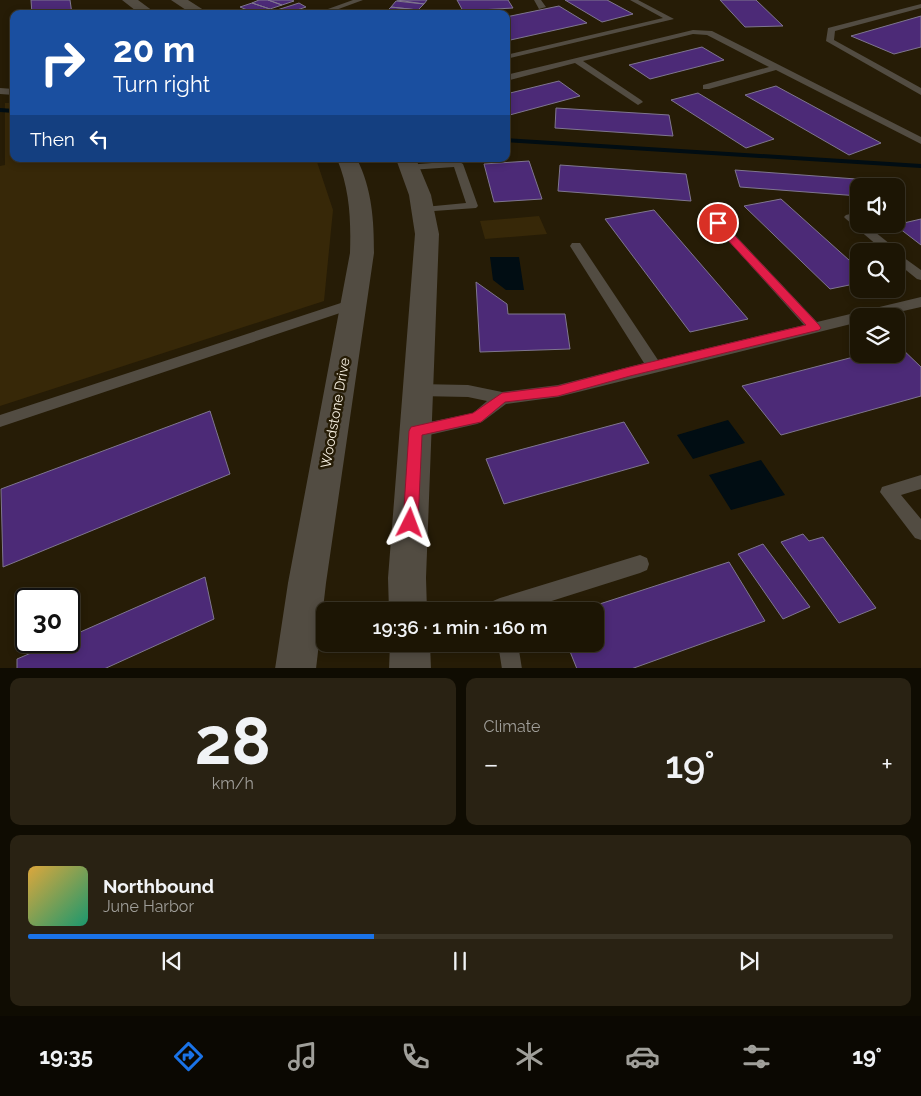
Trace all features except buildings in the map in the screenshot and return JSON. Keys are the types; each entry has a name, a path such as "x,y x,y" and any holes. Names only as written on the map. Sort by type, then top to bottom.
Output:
{"street":[{"path":"129,0 144,10"},
{"path":"178,0 196,10"},
{"name":"Woodstone Drive","path":"295,668 306,583 362,252 363,221 361,194 348,162"},
{"path":"408,163 418,184 427,234 407,578 408,602"},
{"path":"410,652 410,668"}],"lane":[{"path":"334,4 360,0"},
{"path":"537,0 542,7"},
{"path":"510,56 670,20 633,0"},
{"path":"921,6 830,30 830,40 921,92"},
{"path":"510,77 700,32 716,36 921,141"},
{"path":"577,60 638,102"},
{"path":"706,87 778,67"},
{"path":"408,163 458,164 472,206 424,210"},
{"path":"718,223 815,328"},
{"path":"869,233 881,243"},
{"path":"576,246 654,366"},
{"path":"905,263 921,276"},
{"path":"897,308 921,302"},
{"path":"0,421 353,304"},
{"path":"418,390 468,391 502,398 558,391 850,320"},
{"path":"416,431 477,418 502,398"},
{"path":"921,482 888,492 921,532"},
{"path":"519,602 640,564"},
{"path":"509,652 512,668"}],"shaded area":[{"path":"5,103 10,103 10,162 317,162 333,210 324,301 0,406 0,166 5,165"},
{"path":"539,216 547,234 485,239 480,221"},
{"path":"490,257 519,257 524,290 506,290 493,280"},
{"path":"728,420 745,443 693,459 677,435"},
{"path":"761,460 785,495 731,510 709,475"}],"waterway":[{"path":"0,110 10,111"},
{"path":"510,140 921,166"}],"route":[{"path":"410,523 416,431 477,418 502,398 558,391 815,328 718,223"}]}
